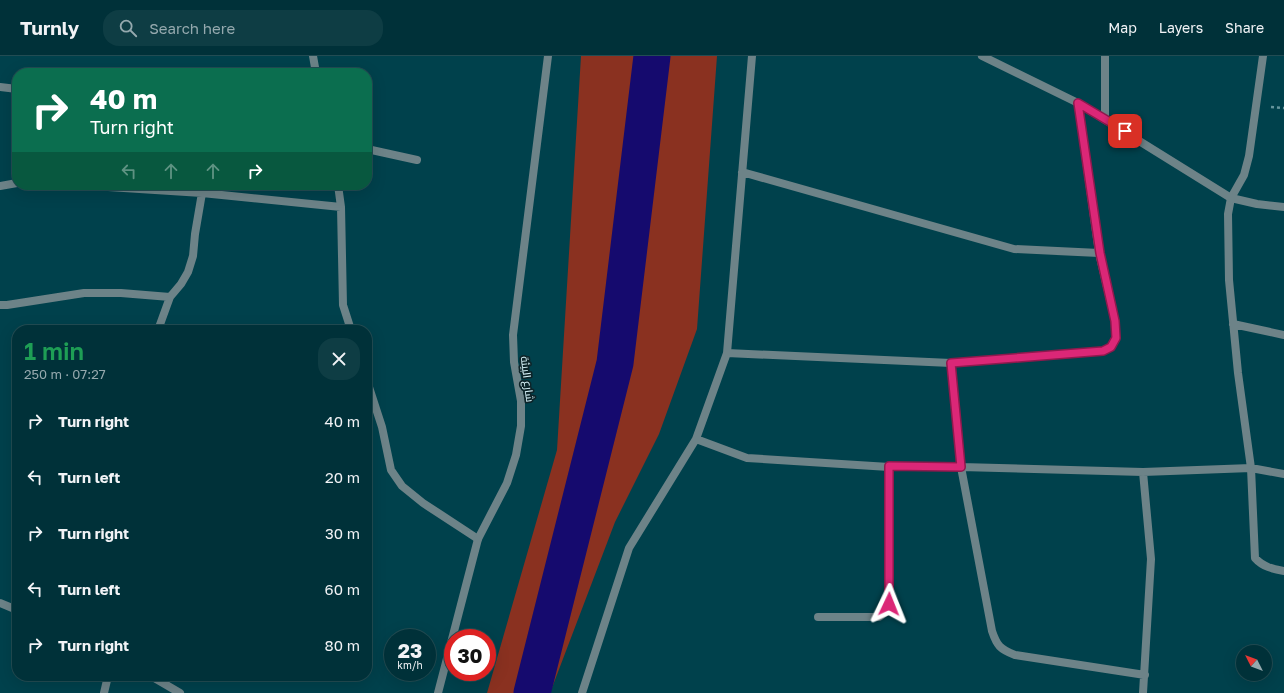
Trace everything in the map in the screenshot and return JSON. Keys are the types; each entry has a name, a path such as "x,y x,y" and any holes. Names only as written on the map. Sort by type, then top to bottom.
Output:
{"street":[{"path":"313,56 315,68"},
{"name":"شارع البيئة","path":"438,693 478,539 506,483 516,455 521,426 521,401 514,362 513,335 548,56"},
{"path":"582,693 629,548 696,439 727,353 752,56"},
{"path":"982,56 1078,103 1231,198 1257,204 1284,207"},
{"path":"1105,56 1105,119"},
{"path":"1262,56 1249,156 1244,176 1231,198 1228,214 1229,280 1238,374 1251,468 1255,558 1269,568 1284,571"},
{"path":"0,87 12,88"},
{"path":"727,353 951,363 1103,351 1111,347 1116,338 1115,321 1100,253 1078,103"},
{"path":"372,150 417,160"},
{"path":"742,172 1014,250 1100,253"},
{"path":"0,186 12,184"},
{"path":"155,190 202,193 341,207"},
{"path":"339,190 341,207 343,305 349,325"},
{"path":"160,325 170,297 181,284 192,261 202,193"},
{"path":"0,305 84,293 121,293 170,297"},
{"path":"1233,324 1284,335"},
{"path":"951,363 961,467 995,642 1002,650 1015,655 1145,675"},
{"path":"372,396 382,427 391,470 402,486 423,503 478,539"},
{"path":"696,439 747,458 889,466 1143,472 1251,468 1284,474"},
{"path":"818,617 870,618 879,617 886,612 890,594 889,466"},
{"path":"1143,472 1151,558 1143,693"},
{"path":"0,603 12,608"},
{"path":"104,693 107,681"},
{"path":"160,681 180,693"}],"shaded area":[{"path":"581,56 717,56 697,329 659,434 615,522 550,693 487,693 490,681 496,681 496,662 557,450"}],"waterway":[{"path":"532,693 615,363 652,56"}],"route":[{"path":"889,604 889,466 961,467 951,363 1103,351 1111,347 1116,338 1115,321 1100,253 1078,103 1125,131"}]}
